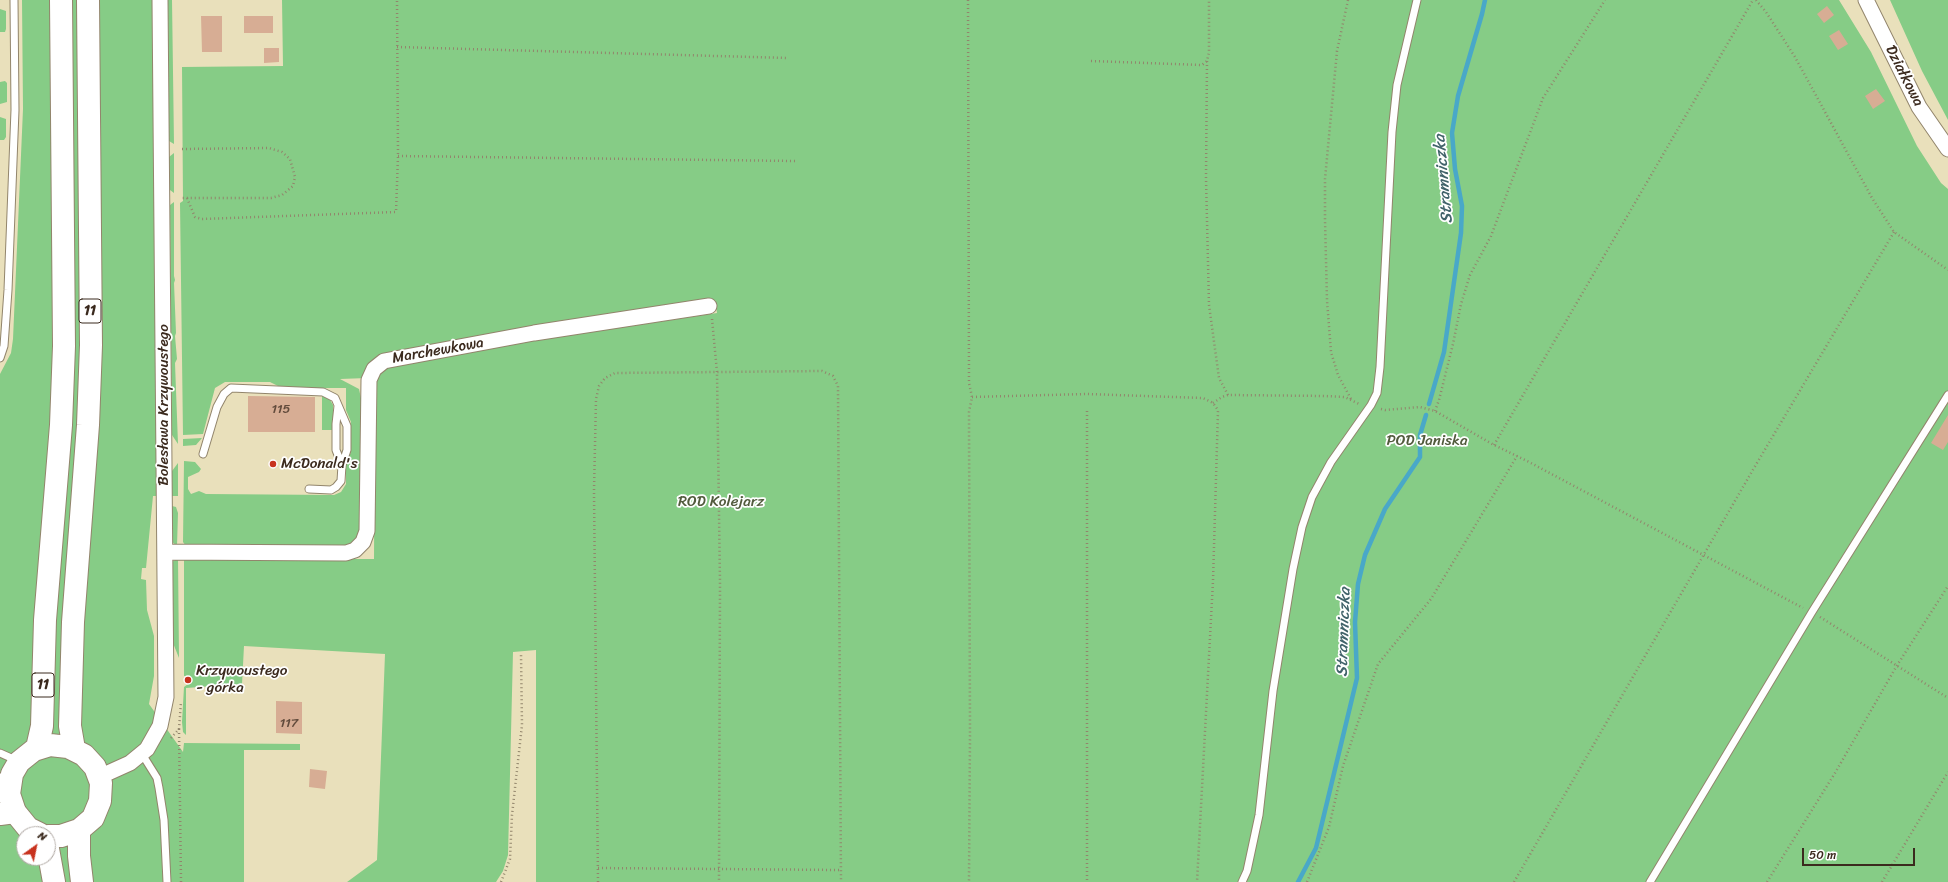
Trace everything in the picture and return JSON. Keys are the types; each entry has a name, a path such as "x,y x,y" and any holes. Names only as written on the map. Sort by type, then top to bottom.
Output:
{"main road":[{"name":"11","path":"37,748 42,726 45,620 61,425 64,346 61,0"},
{"name":"11","path":"74,749 70,726 73,622 87,433 91,345 88,0"},
{"path":"27,826 7,813 10,798 10,776 37,748 56,745 74,749 88,758 95,767 99,777 101,789 98,807 89,822 79,830 61,836 56,836"},
{"path":"79,830 79,856 82,882"},
{"path":"51,866 54,882"}],"street":[{"name":"Bolesława Krzywoustego","path":"99,777 130,763 142,754 150,744 158,732 165,705 167,681 160,0"},
{"name":"Działkowa","path":"1866,0 1919,107 1948,149"},
{"name":"Marchewkowa","path":"166,552 346,553 355,550 363,542 367,531 369,380 374,369 384,361 534,333 709,306"}],"lane":[{"path":"0,358 4,346 8,290 15,110 14,0"},
{"path":"1242,882 1247,871 1259,815 1273,691 1293,569 1302,527 1312,497 1331,462 1369,407 1376,393 1380,367 1392,132 1397,85 1417,0"},
{"path":"203,454 217,407 224,394 230,388 323,392 335,398 347,426 347,450 342,465 341,481 336,487 331,490 309,489"},
{"path":"1650,882 1812,612 1948,395"},
{"path":"338,406 336,450 342,465"},
{"path":"0,753 10,776"},
{"path":"142,754 155,774 160,788 164,820 167,882"}],"path":[{"path":"187,198 195,217 202,219 396,212 398,156 397,0"},
{"path":"968,0 968,384 972,398 968,412 970,727 969,882"},
{"path":"1209,0 1206,178 1209,305 1219,378 1228,395"},
{"path":"1348,0 1337,51 1326,179 1326,220 1328,300 1332,352 1338,375 1351,399"},
{"path":"1435,411 1453,344 1460,304 1470,275 1491,236 1543,98 1605,0"},
{"path":"1494,445 1755,0 1766,12 1795,57 1872,198 1894,232 1948,270"},
{"path":"397,47 788,58"},
{"path":"1091,61 1202,65 1207,61"},
{"path":"182,149 269,148 282,152 290,159 295,177 293,186 282,195 271,198 182,198"},
{"path":"398,156 795,161"},
{"path":"1514,882 1705,555 1754,468 1894,232"},
{"path":"709,306 714,331 717,372 720,583 719,882"},
{"path":"598,882 594,491 596,399 599,386 605,378 615,373 822,371 833,376 838,386 841,882"},
{"path":"972,398 1087,394 1203,398 1213,402 1218,410 1217,461 1197,882"},
{"path":"1213,402 1228,395 1325,396 1345,397 1369,407 1385,410 1420,407 1435,411 1494,445 1812,612 1896,667 1948,698"},
{"path":"1087,411 1088,882"},
{"path":"1307,882 1329,827 1342,766 1378,664 1431,599 1517,456"},
{"path":"1767,882 1834,773 1896,667 1948,586"},
{"path":"501,882 510,859 515,785 522,725 521,653"},
{"path":"179,729 181,882"},
{"path":"168,744 175,734"},
{"path":"1882,882 1948,772"},
{"path":"598,868 841,870"}],"green space":[{"path":"22,0 52,0 54,622 71,0 79,0 82,622 97,0 154,0 158,496 153,496 146,568 142,568 141,579 146,580 147,610 154,636 154,676 149,704 183,752 184,743 300,744 300,750 244,750 244,882 0,882 0,374 11,353 13,339 23,109"},
{"path":"168,0 172,0 174,144 169,141"},
{"name":"POD Janiska","path":"282,0 1839,0 1871,52 1917,146 1941,183 1948,189 1948,882 536,882 536,650 513,652 508,855 503,871 496,882 347,882 377,860 385,654 244,646 242,684 186,688 186,735 183,732 182,722 184,687 188,684 188,676 184,676 184,559 374,559 375,378 387,367 532,341 717,313 715,300 615,314 390,354 367,378 340,379 359,389 362,403 359,536 350,548 186,546 183,542 184,461 195,462 201,469 199,472 188,477 188,489 191,494 199,491 206,494 334,495 341,492 346,484 346,463 351,452 351,422 346,410 346,388 282,388 270,382 225,382 215,388 203,434 183,435 180,203 183,201 182,67 283,66"},
{"path":"1890,0 1948,0 1948,120 1922,71"},
{"path":"0,9 6,11 5,32 0,32"},
{"path":"5,81 7,83 7,102 0,104 0,82"},
{"path":"0,117 6,119 6,137 4,140 0,140"},
{"path":"174,153 174,193 170,190 169,157"},
{"path":"174,202 175,336 177,359 175,363 178,444 172,435 170,205"},
{"path":"322,396 329,398 333,405 333,430 322,430"},
{"path":"202,438 196,445 183,446 183,439"},
{"path":"178,463 178,496 172,496 172,471"},
{"path":"172,506 176,507 178,513 177,546 172,542"},
{"path":"178,558 179,658 173,643 172,562"}],"building":[{"path":"1827,6 1834,15 1824,23 1817,14"},
{"path":"201,16 222,16 222,52 202,52"},
{"path":"244,16 273,16 273,33 244,33"},
{"path":"1839,30 1848,44 1838,50 1829,36"},
{"path":"264,48 279,48 279,62 264,63"},
{"path":"1876,89 1885,101 1873,109 1865,96"},
{"path":"248,396 315,397 315,432 248,432"},
{"path":"1948,415 1948,442 1943,450 1931,443"},
{"path":"276,701 302,702 302,734 276,733"},
{"path":"310,769 327,771 325,789 309,787"}],"waterway":[{"name":"Stramniczka","path":"1429,404 1444,352 1461,233 1462,206 1455,169 1452,133 1458,96 1485,0"},
{"name":"Stramniczka","path":"1298,882 1316,848 1357,678 1355,622 1358,584 1365,555 1385,509 1420,457 1420,435 1426,415"}],"place":[{"name":"McDonald's","path":"273,464"},
{"name":"Krzywoustego - górka","path":"188,680"}],"park label":[{"name":"ROD Kolejarz","path":"721,502"}]}
